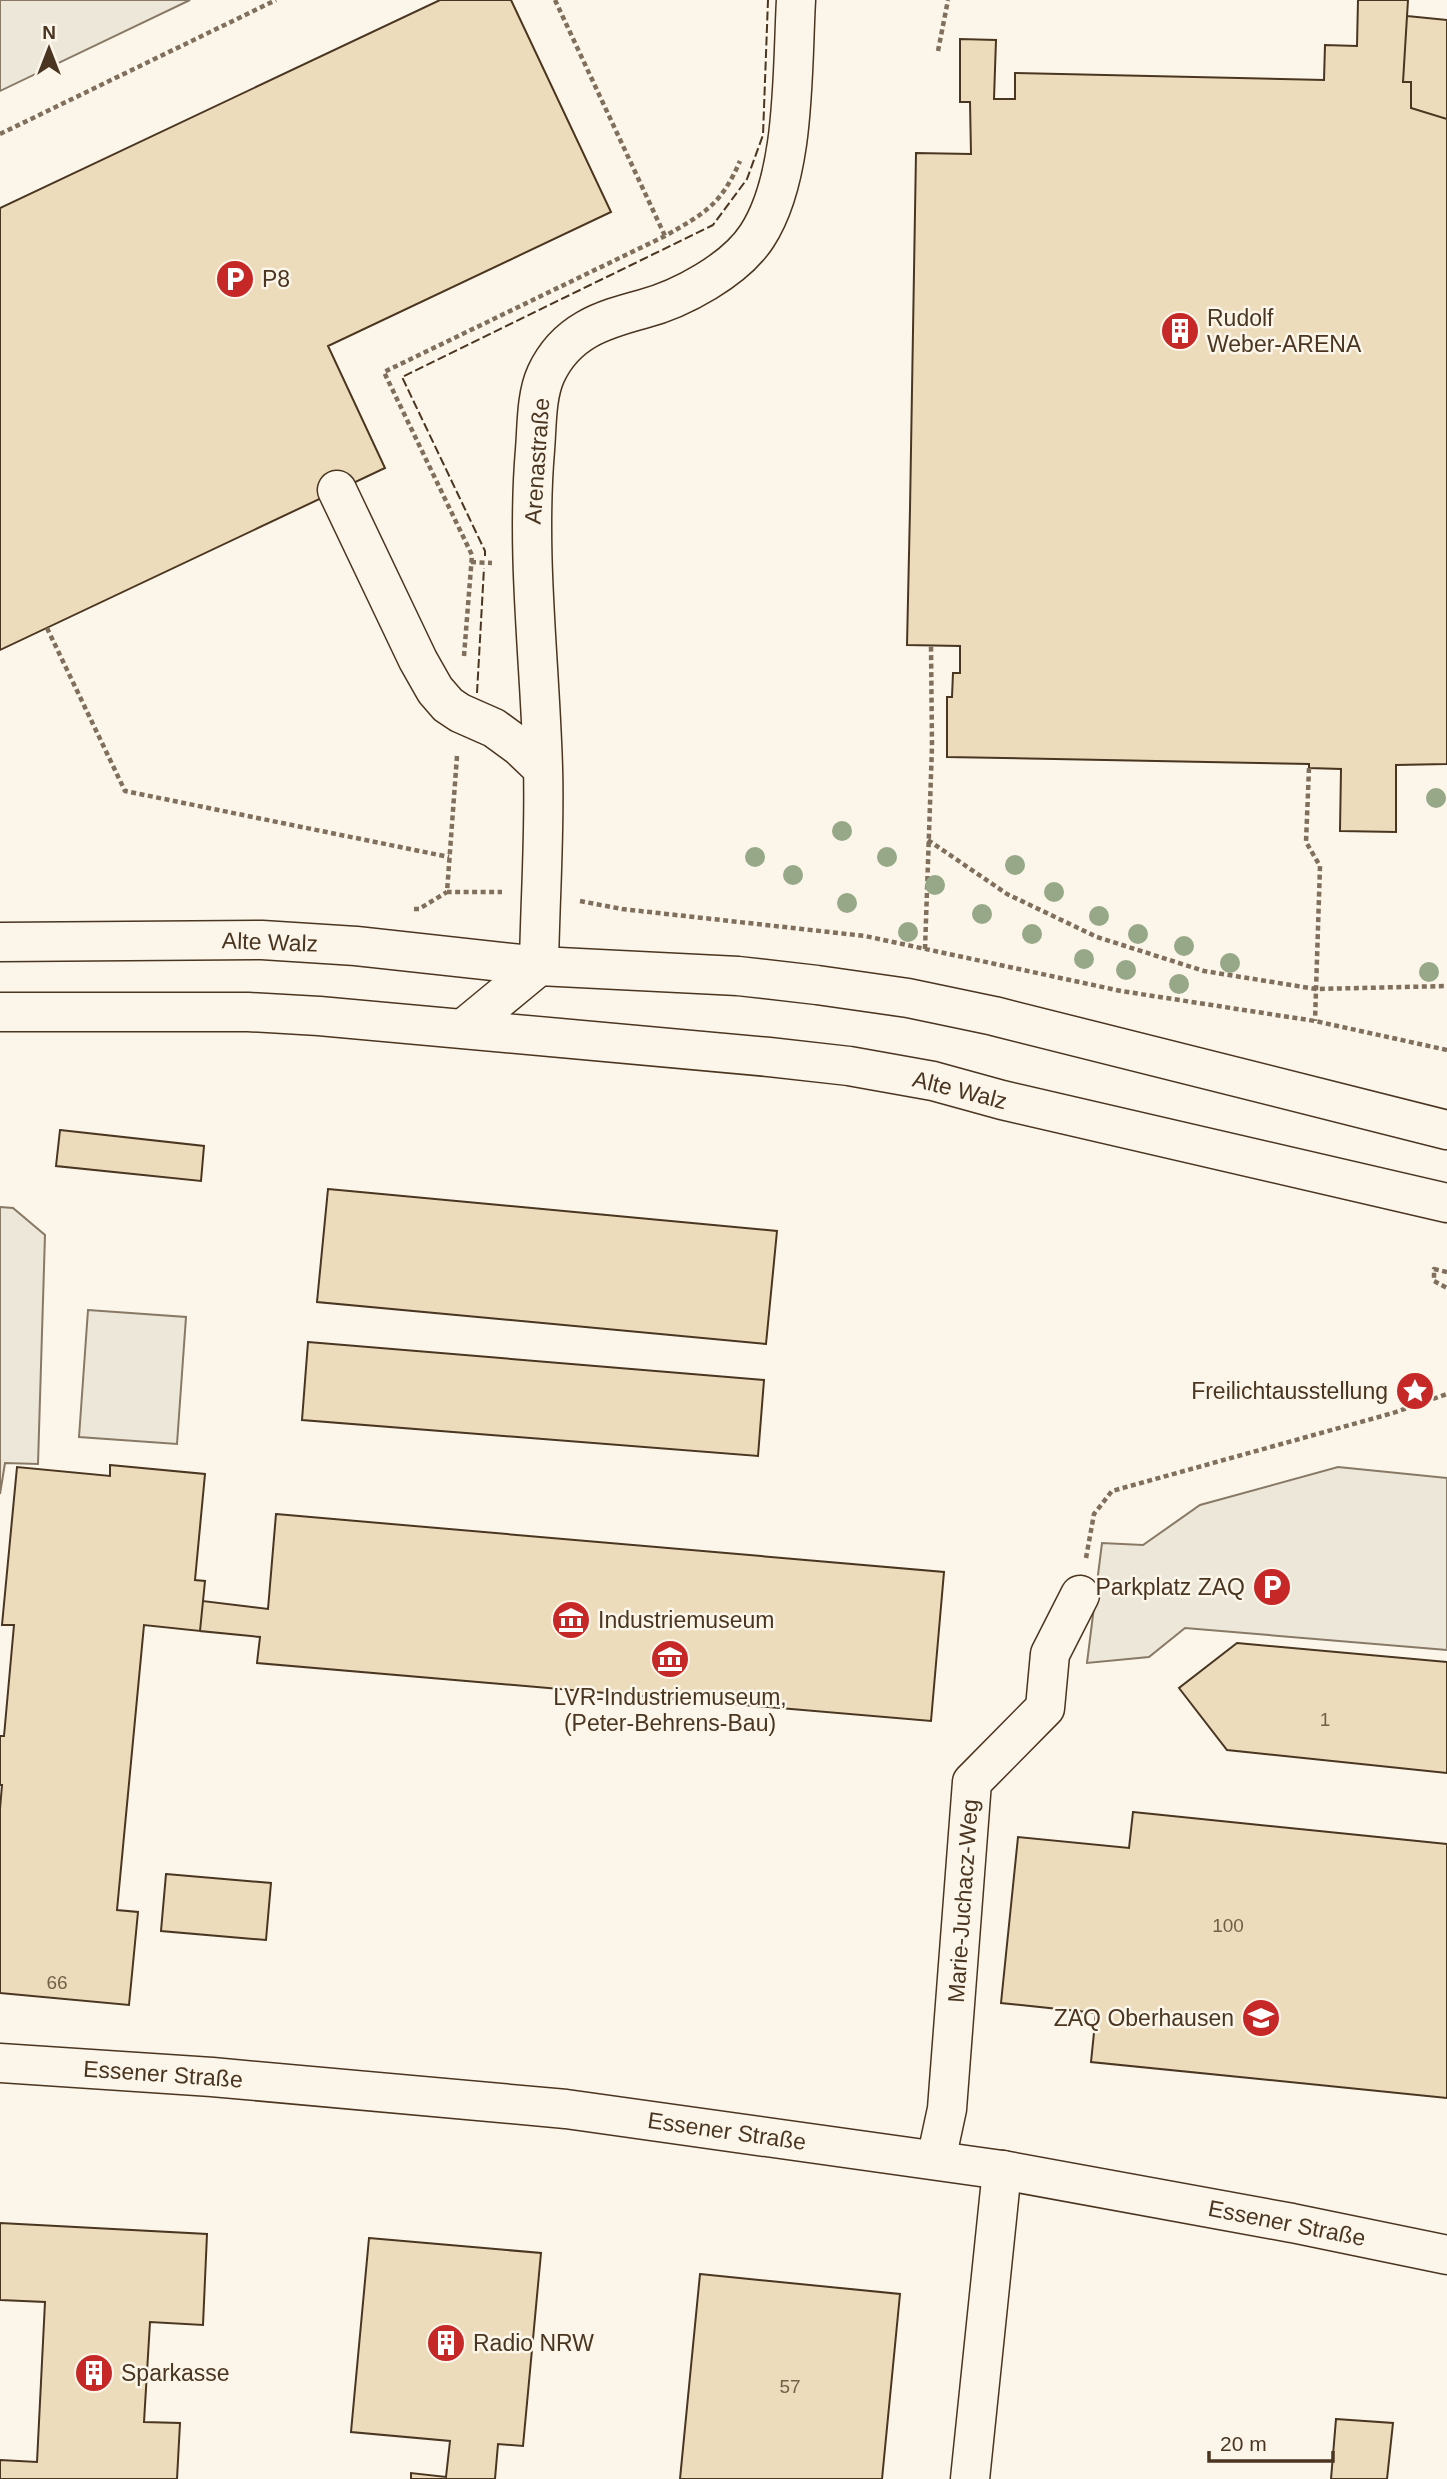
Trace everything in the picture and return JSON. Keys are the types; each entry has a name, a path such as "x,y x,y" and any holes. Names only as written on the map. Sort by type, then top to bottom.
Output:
{"street":[{"name":"Arenastraße","path":"539,966 543,769 531,541 532,479 543,384 554,360 572,339 582,332 607,318 658,305 693,288 747,250 757,236 775,198 785,152 791,102 796,0"},
{"path":"337,491 435,690 448,705 494,728 520,747 543,769"},
{"name":"Alte Walz","path":"0,942 262,940 356,946 539,966 738,976 908,998 1447,1130"},
{"path":"464,1028 539,966"},
{"name":"Alte Walz","path":"0,1012 247,1012 464,1028 643,1047 769,1056 933,1081 1002,1100 1447,1203"},
{"name":"Marie-Juchacz-Weg","path":"936,2160 947,2109 972,1782 1045,1708 1050,1654 1080,1595"},
{"name":"Essener Straße","path":"0,2063 226,2078 566,2109 1002,2170 1292,2223 1447,2255"},
{"path":"970,2479 1002,2170"}],"path":[{"path":"0,134 276,0"},
{"path":"555,0 665,236"},
{"path":"937,51 948,0"},
{"path":"742,157 729,186 704,214 665,236 384,372 472,555 447,892 540,893 622,909 865,936 1121,991 1315,1021 1447,1050"},
{"path":"47,628 125,791 449,857"},
{"path":"925,949 932,746 931,646"},
{"path":"1310,768 1306,842 1320,866 1315,1021"},
{"path":"929,841 1007,894 1097,937 1204,971 1316,989 1447,986"},
{"path":"1447,1272 1434,1269 1434,1281 1447,1288"},
{"path":"1080,1595 1094,1514 1112,1492 1393,1413 1447,1394"}],"shaded area":[{"path":"0,0 190,0 0,91"},
{"path":"0,1207 13,1208 45,1235 38,1464 5,1463 0,1494"},
{"path":"88,1310 186,1317 177,1444 79,1437"},
{"name":"Parkplatz ZAQ","path":"1338,1467 1447,1478 1447,1650 1185,1628 1149,1657 1087,1663 1102,1543 1143,1545 1200,1505"}],"building":[{"name":"P8","path":"440,0 511,0 611,212 328,346 385,468 0,650 0,208"},
{"name":"Rudolf Weber-ARENA","path":"1358,0 1408,0 1403,82 1411,82 1411,108 1447,119 1447,764 1396,765 1396,832 1340,831 1341,769 1309,768 1309,764 947,757 947,697 952,697 953,673 960,673 960,646 907,645 916,153 971,154 970,102 960,102 960,39 996,40 994,99 1015,99 1015,73 1324,80 1325,45 1357,46"},
{"path":"1407,16 1447,20 1447,119 1411,108 1411,82 1403,82"},
{"path":"60,1130 204,1146 201,1181 56,1166"},
{"path":"328,1189 777,1231 766,1344 317,1302"},
{"path":"308,1342 764,1380 758,1456 302,1420"},
{"path":"110,1465 205,1474 195,1580 205,1581 200,1631 144,1625 117,1910 138,1912 129,2005 0,1993 0,1736 4,1736 14,1625 2,1625 17,1467 110,1476"},
{"name":"Industriemuseum","path":"276,1514 944,1572 931,1721 257,1663 260,1637 200,1631 203,1601 268,1609"},
{"path":"1237,1643 1447,1662 1447,1773 1227,1750 1179,1688"},
{"path":"1133,1812 1447,1844 1447,2098 1091,2062 1096,2013 1001,2003 1018,1837 1129,1848"},
{"path":"166,1874 271,1883 266,1940 161,1931"},
{"name":"Sparkasse","path":"0,2223 207,2234 203,2325 150,2322 144,2422 180,2423 177,2479 0,2479 0,2460 37,2462 45,2302 0,2300"},
{"name":"Radio NRW","path":"369,2238 541,2253 523,2446 498,2444 495,2479 411,2479 411,2473 446,2477 450,2441 351,2432"},
{"path":"700,2274 900,2294 882,2479 680,2479"},
{"path":"1336,2419 1393,2423 1387,2479 1331,2479"}],"fence":[{"path":"485,556 485,551 402,377 713,225 747,179 763,135 768,0"},
{"path":"477,693 484,568"}],"place":[{"name":"P8","path":"235,279"},
{"name":"Rudolf Weber-ARENA","path":"1180,331"},
{"name":"Freilichtausstellung","path":"1415,1391"},
{"name":"Parkplatz ZAQ","path":"1272,1587"},
{"name":"Industriemuseum","path":"571,1620"},
{"name":"LVR-Industriemuseum, (Peter-Behrens-Bau)","path":"670,1659"},
{"name":"ZAQ Oberhausen","path":"1261,2018"},
{"name":"Radio NRW","path":"446,2343"},
{"name":"Sparkasse","path":"94,2373"}]}
